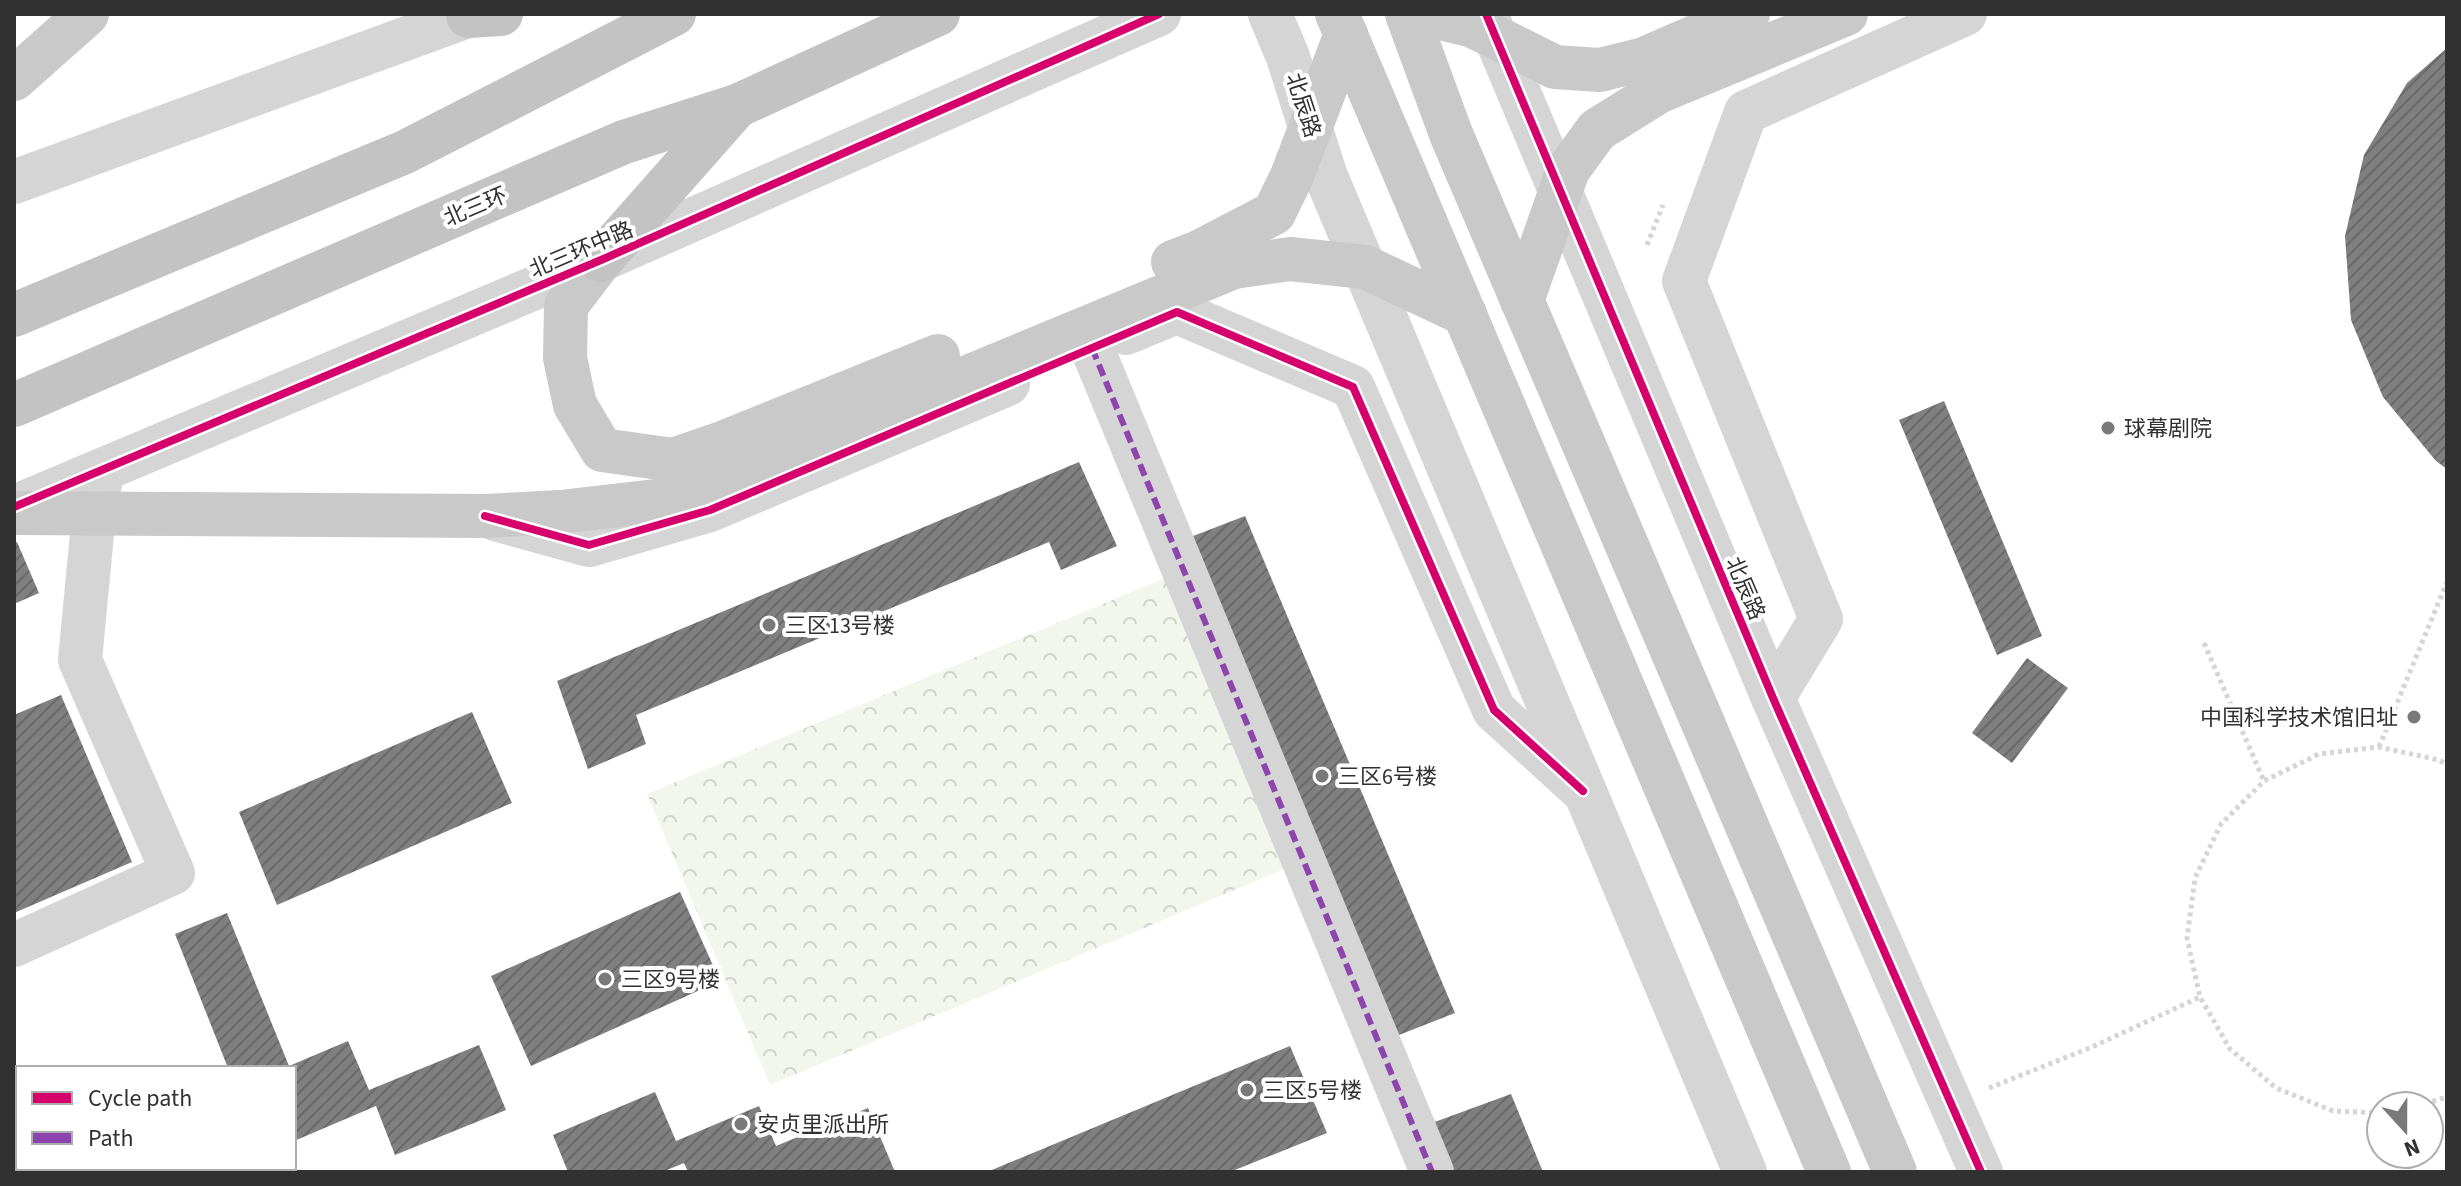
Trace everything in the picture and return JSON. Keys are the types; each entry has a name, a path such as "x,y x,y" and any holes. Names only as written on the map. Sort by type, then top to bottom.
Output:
{"highway":[{"path":"14,315 405,152 674,14"},
{"name":"北三环","path":"14,405 624,142 737,106 938,14"},
{"path":"601,260 737,106"}],"main road":[{"path":"14,79 87,14"},
{"path":"1407,14 1451,134 1895,1172"},
{"path":"1424,14 1473,26 1491,26 1555,67 1600,70 1644,59 1748,14"},
{"path":"1522,301 1559,190 1568,170 1597,130 1658,92 1846,14"},
{"path":"601,260 566,306 565,358 575,405 602,450 673,460 1199,252 1274,213 1311,127 1342,24"},
{"path":"1342,24 1829,1172"},
{"path":"14,510 485,516 560,512 673,499 1234,267 1290,259 1365,267 1465,314"}],"street":[{"path":"14,182 477,14"},
{"name":"北三环中路","path":"14,510 601,260 1159,14"},
{"name":"北辰路","path":"1270,14 1288,57 1325,174 1745,1172"},
{"path":"1773,698 1821,619 1684,281 1746,112 1965,14"},
{"name":"北辰路","path":"1491,26 1773,698 1981,1172"},
{"path":"485,516 589,545 710,510 1177,312 1353,387 1494,710 1583,791"},
{"path":"1092,348 1432,1172"},
{"path":"14,945 173,873 80,660 94,513 103,471"}],"path":[{"path":"2379,747 2447,582"},
{"path":"2204,643 2264,781"},
{"path":"2365,1112 2333,1111 2276,1088 2230,1049 2200,997 2187,938 2195,878 2221,824 2264,781 2319,754 2379,747 2439,760 2447,765"},
{"path":"1951,1104 2092,1047 2200,997"}],"green space":[{"path":"1165,578 1287,868 770,1085 647,794"}],"building":[{"path":"2447,48 2447,469 2436,461 2383,397 2351,320 2345,236 2364,155 2407,83"},
{"path":"1944,401 2042,636 1997,655 1899,420"},
{"name":"三区13号楼","path":"1079,462 1117,546 1061,570 1049,542 636,715 646,744 588,769 557,681"},
{"name":"三区6号楼","path":"1245,516 1455,1013 1399,1035 1188,538"},
{"path":"17,542 39,593 14,604 14,543"},
{"path":"2027,658 2068,688 2012,763 1972,733"},
{"path":"61,695 132,862 14,913 14,715"},
{"path":"472,712 512,803 277,905 239,812"},
{"name":"三区9号楼","path":"680,892 720,981 531,1066 491,976"},
{"path":"227,913 289,1066 227,1066 175,934"},
{"path":"348,1041 369,1090 479,1045 506,1110 395,1155 376,1106 296,1140 296,1066 289,1066"},
{"name":"三区5号楼","path":"1290,1046 1327,1133 1230,1172 987,1172"},
{"path":"655,1092 676,1141 759,1106 776,1146 868,1108 895,1172 688,1172 684,1163 662,1172 568,1172 553,1135"},
{"path":"1511,1094 1543,1172 1440,1172 1421,1127"}],"marked path":[{"path":"1092,348 1432,1172"}],"cycle path":[{"path":"14,507 601,260 1159,14"},
{"path":"1486,14 1773,698 1981,1172"},
{"path":"485,516 589,545 710,510 1177,312 1353,387 1494,710 1583,791"}],"place":[{"name":"球幕剧院","path":"2108,428"},
{"name":"三区13号楼","path":"769,625"},
{"name":"中国科学技术馆旧址","path":"2414,717"},
{"name":"三区6号楼","path":"1322,776"},
{"name":"三区9号楼","path":"605,979"},
{"name":"三区5号楼","path":"1247,1090"},
{"name":"安贞里派出所","path":"741,1124"}]}
